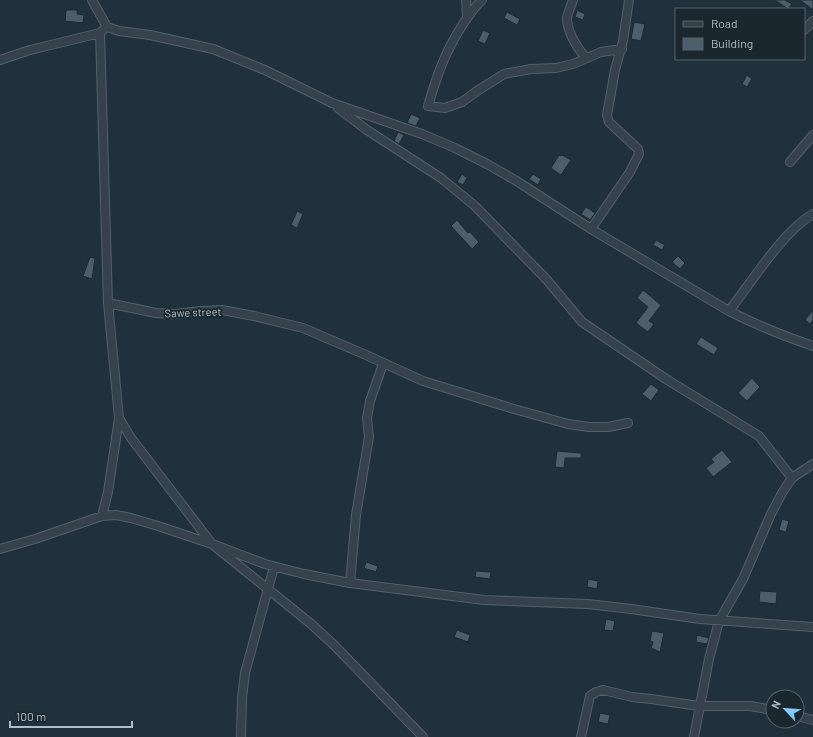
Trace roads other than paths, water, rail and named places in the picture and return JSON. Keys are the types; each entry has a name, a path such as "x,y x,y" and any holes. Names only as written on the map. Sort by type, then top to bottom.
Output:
{"street":[{"path":"92,0 107,27 118,31 150,35 213,49 265,70 332,102 422,134 488,164 591,229 729,311 813,346"},
{"path":"466,0 467,18"},
{"path":"482,0 467,18 455,36 438,74 428,106 445,108 462,102 504,74 531,69 556,68 573,64 585,57 601,52 622,49"},
{"path":"574,0 568,17 569,31 579,50 585,57"},
{"path":"591,229 630,172 639,154 638,149 609,122 607,115 615,70 622,49 629,0"},
{"path":"805,29 813,21"},
{"path":"0,60 30,50 100,33 107,27"},
{"path":"100,33 108,303 119,418 108,492 102,516"},
{"path":"332,102 367,130 441,178 475,206 547,280 582,322 666,379 759,436 792,478"},
{"path":"790,162 813,135"},
{"path":"729,311 773,253 794,230 813,214"},
{"name":"Sawe street","path":"108,303 156,313 176,314 222,310 254,316 303,328 417,379 446,389 568,424 589,427 608,427 628,423"},
{"path":"350,583 356,515 369,437 368,412 370,401 383,364"},
{"path":"119,418 131,438 212,544 310,623 335,646 423,737"},
{"path":"694,737 709,659 719,621 743,579 771,514 792,478 813,464"},
{"path":"0,549 35,539 102,516 116,515 131,518 212,544 274,567 350,583 484,600 588,604 631,608 719,621 813,627"},
{"path":"241,737 242,698 245,673 274,567"},
{"path":"581,737 590,696 603,690 632,697 651,698 699,706 750,706 765,709"}]}
